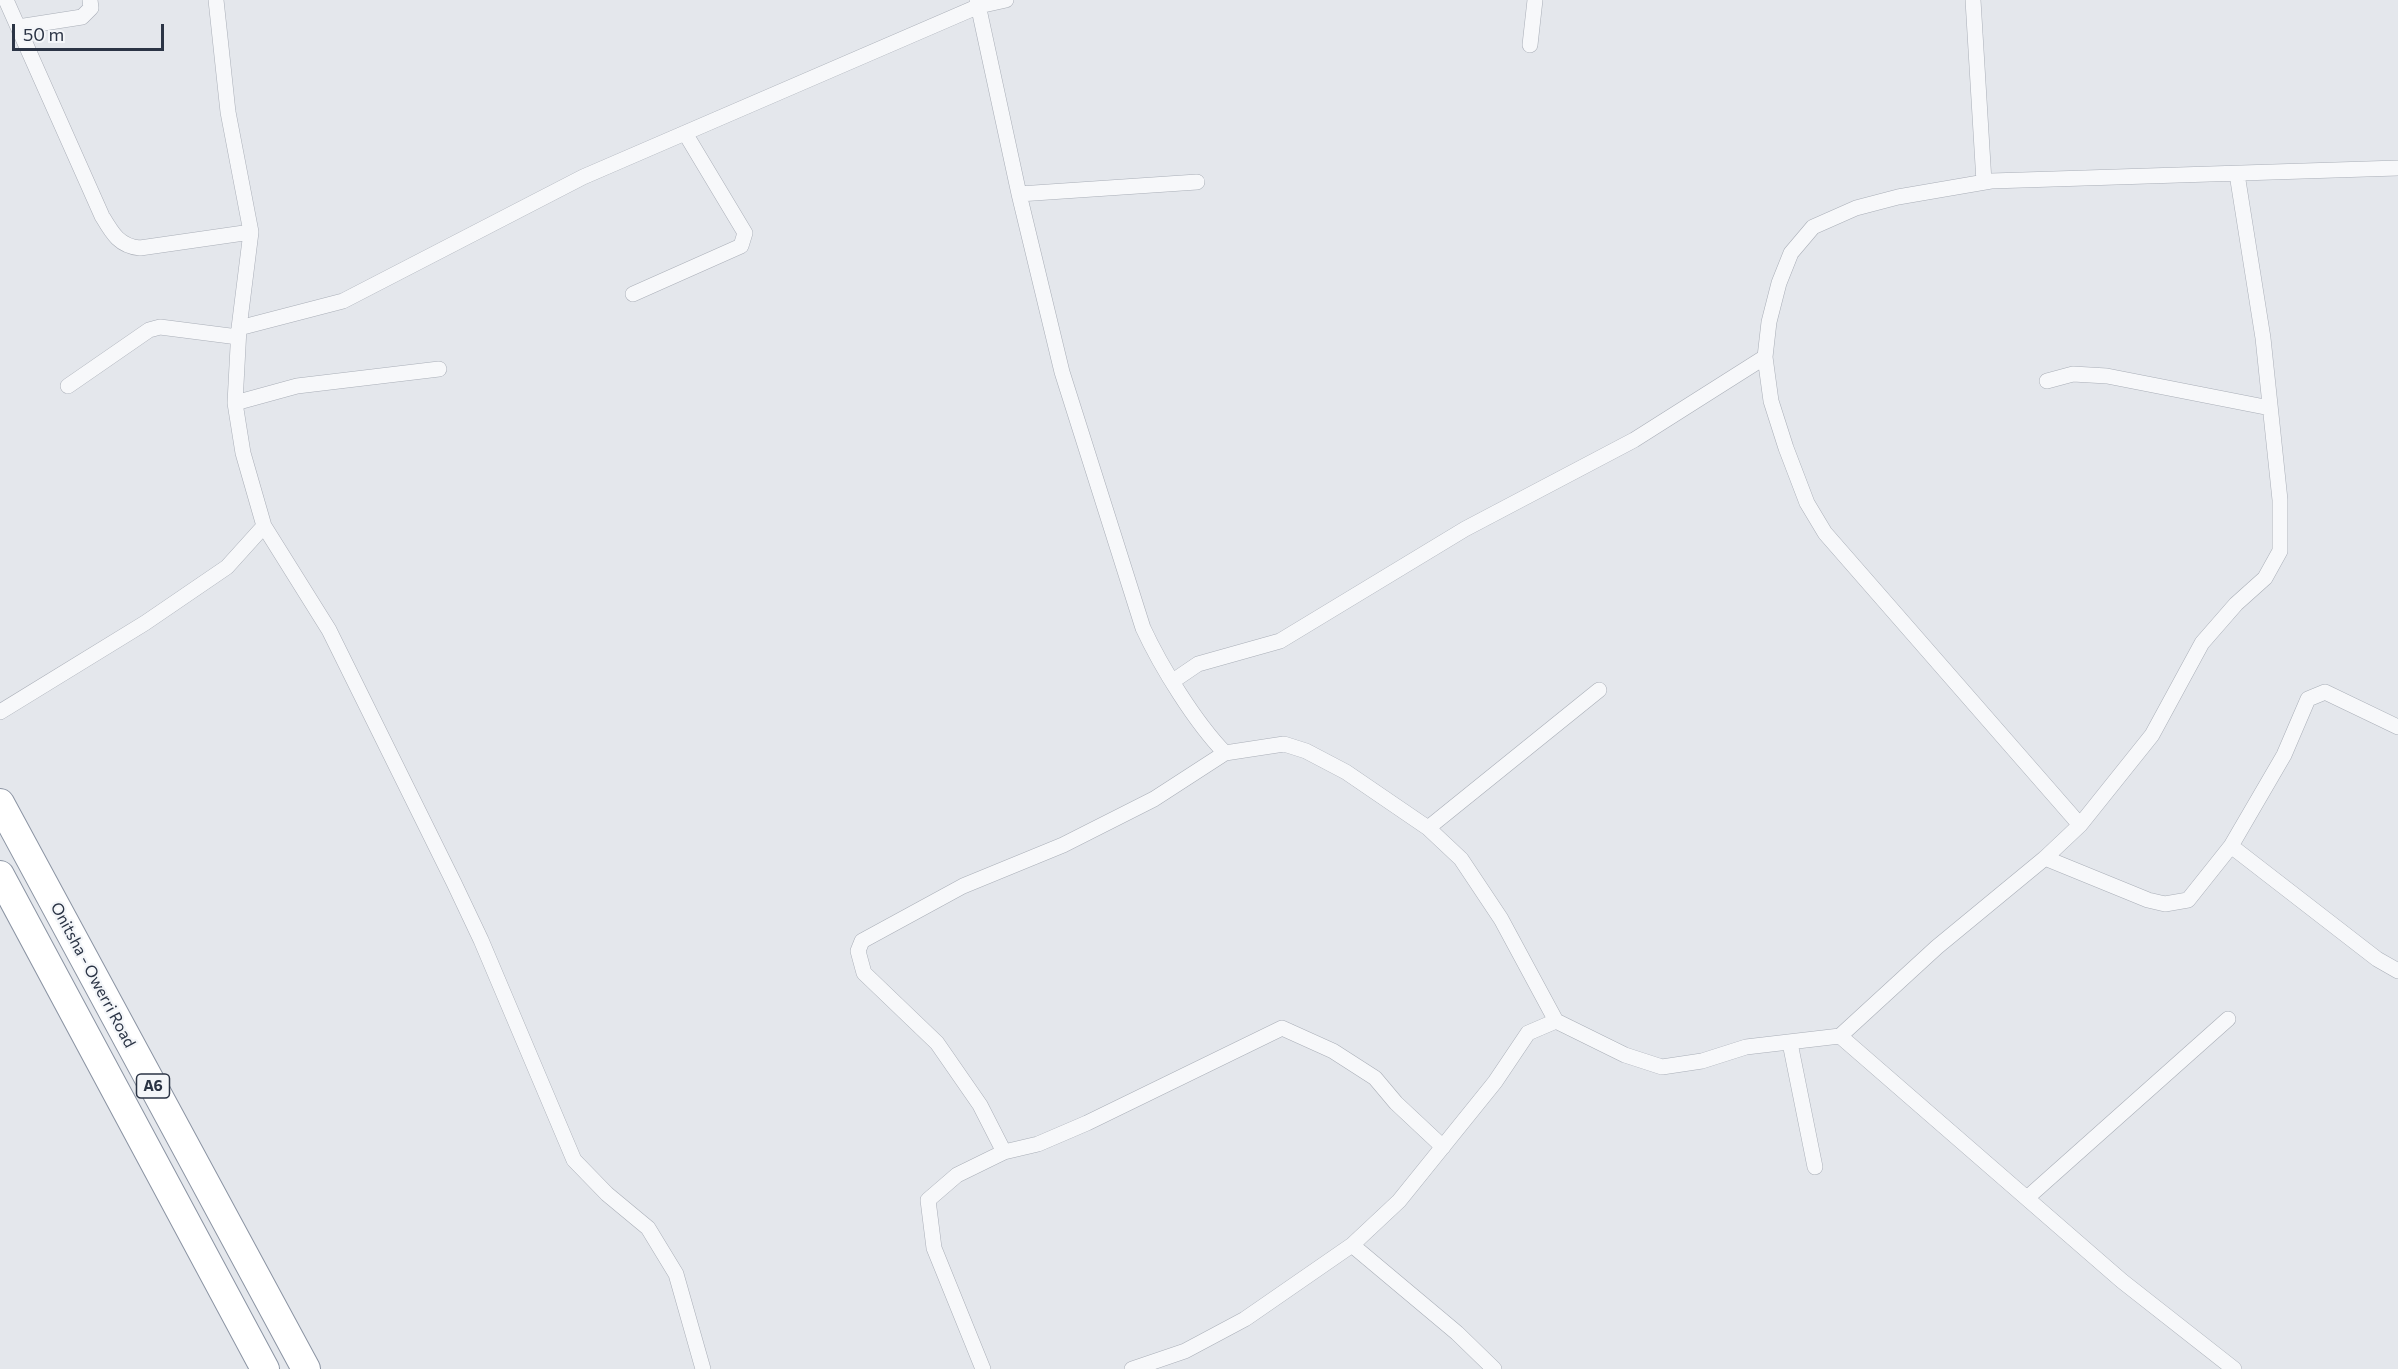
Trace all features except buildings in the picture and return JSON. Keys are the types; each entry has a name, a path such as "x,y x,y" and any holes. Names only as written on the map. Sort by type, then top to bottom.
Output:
{"highway":[{"name":"Onitsha - Owerri Road","path":"0,803 306,1369"},
{"name":"A6","path":"0,875 265,1369"}],"street":[{"path":"6,0 102,216 114,237 128,247 140,248 251,232"},
{"path":"18,27 82,17 91,8 90,0"},
{"path":"216,0 228,112 251,232 238,332 235,403 243,453 264,526 329,630 477,930 574,1160 607,1194 648,1228 676,1274 703,1369"},
{"path":"68,386 149,330 160,327 238,332 343,301 583,177 978,3 1006,0"},
{"path":"1530,45 1535,0"},
{"path":"1973,0 1984,182"},
{"path":"978,3 1019,194 1062,372 1129,583 1148,639 1211,739 1225,753"},
{"path":"633,294 741,246 746,232 685,133"},
{"path":"2080,825 1825,533 1807,503 1786,448 1772,401 1766,357 1768,322 1779,283 1791,253 1813,227 1856,208 1898,197 1984,182 2398,168"},
{"path":"1004,1152 980,1105 937,1043 864,974 858,951 862,941 963,886 1063,845 1154,799 1225,753 1284,744 1306,751 1346,772 1428,828 1461,859 1501,919 1556,1022 1625,1055 1662,1067 1702,1061 1746,1047 1840,1036 1937,947 2045,858 2080,825 2152,735 2202,643 2236,604 2265,578 2280,551 2280,500 2263,338 2237,174"},
{"path":"1019,194 1197,182"},
{"path":"1173,681 1198,664 1280,641 1465,529 1634,440 1766,357"},
{"path":"235,403 297,386 439,369"},
{"path":"2047,381 2073,374 2107,376 2270,408"},
{"path":"0,712 145,623 227,567 264,526"},
{"path":"1428,828 1599,690"},
{"path":"2045,858 2165,904 2188,900 2231,846 2284,755 2308,699 2325,692 2398,727"},
{"path":"2231,846 2377,959 2398,971"},
{"path":"2027,1198 2228,1019"},
{"path":"1132,1369 1185,1351 1245,1319 1352,1245 1400,1201 1496,1082 1528,1034 1556,1022"},
{"path":"983,1369 934,1248 928,1200 957,1175 1004,1152 1038,1144 1088,1123 1282,1028 1333,1051 1375,1078 1396,1103 1443,1148"},
{"path":"1840,1036 2122,1281 2234,1369"},
{"path":"1790,1042 1815,1167"},
{"path":"1352,1245 1457,1333 1494,1369"}]}
